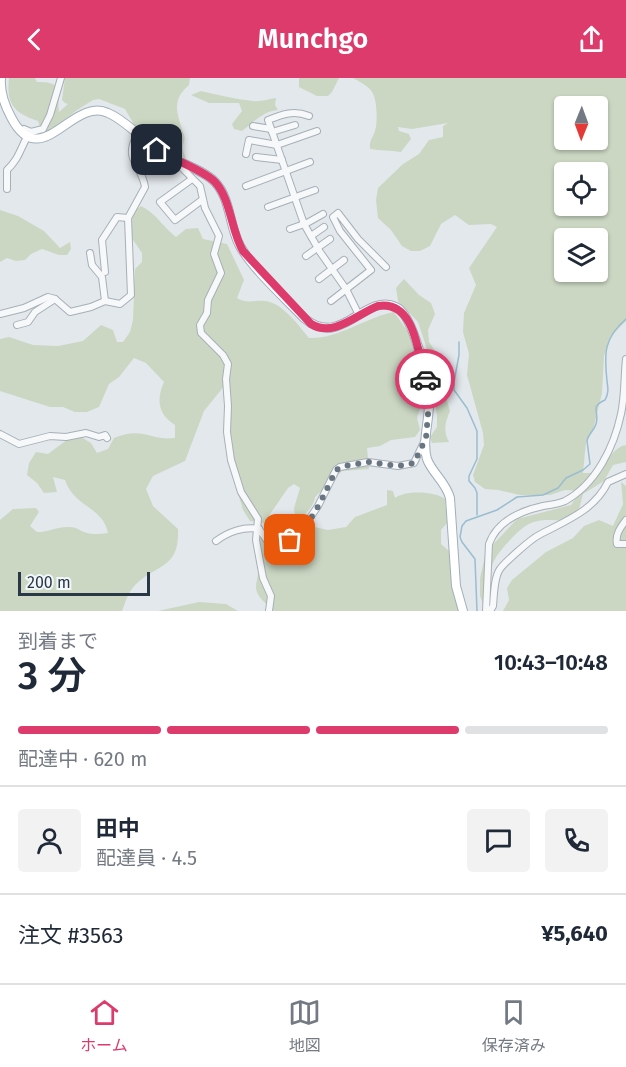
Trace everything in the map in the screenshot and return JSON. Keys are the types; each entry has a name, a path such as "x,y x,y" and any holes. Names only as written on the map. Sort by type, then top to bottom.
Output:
{"main road":[{"path":"1,78 1,88 12,120 27,137 36,139 47,136 79,116 94,110 107,112 157,150 215,182 223,194 236,237 243,251 303,318 315,327 327,329 339,326 373,308 386,305 398,308 407,318 428,393 427,458 442,480 450,498 456,586 463,611"}],"street":[{"path":"12,120 16,120 22,128 31,132 43,129 50,115 61,78"},
{"path":"309,116 300,112 286,113 268,120 304,224 331,270 346,289 358,315"},
{"path":"253,126 272,130 295,125"},
{"path":"246,154 249,141 277,145 317,131"},
{"path":"0,314 24,308 48,297 55,299 70,312 79,307 105,301 120,304 131,295 128,218 146,187 132,157 134,141 138,134"},
{"path":"7,189 7,170 17,162 19,151 27,137"},
{"path":"256,157 282,160"},
{"path":"173,160 200,186 203,194 202,200 219,236 214,254 221,273 208,300 207,313 200,325 201,333 223,355 228,364 227,432 231,460 241,492 258,519 259,529 256,540 263,578 271,596 269,611"},
{"path":"246,186 310,162"},
{"path":"192,178 160,202 174,220 202,200"},
{"path":"268,207 315,190"},
{"path":"331,301 371,270 340,231 333,217 338,213 358,239 386,267"},
{"path":"290,229 323,214"},
{"path":"105,272 102,240 117,217 128,218"},
{"path":"311,236 324,227"},
{"path":"306,256 330,239"},
{"path":"90,253 92,266 102,276 105,301"},
{"path":"319,279 344,260"},
{"path":"17,325 28,322 35,312 55,299"},
{"path":"488,611 491,537 512,517 567,500 592,478 605,459 622,413 626,359"},
{"path":"0,434 19,444 50,436 66,437 86,433 99,437 105,435 107,438"},
{"path":"259,529 271,546 278,547 299,534 318,506 336,470 368,462 398,466 414,463 426,438"},
{"path":"488,611 493,606 498,571 537,536 584,510 602,495 608,482 626,474"},
{"path":"626,520 620,528 616,542 626,544"},
{"path":"216,541 235,531 259,529"}],"green space":[{"path":"9,78 35,78 37,82 52,83 58,93 59,112 68,104 62,100 65,78 190,78 189,85 177,103 186,159 153,140 135,126 125,109 99,99 77,110 49,132 41,130 38,121 23,115 13,106 9,95"},
{"path":"299,78 339,78 328,96 317,96 299,87"},
{"path":"353,78 626,78 626,321 610,337 604,356 602,393 593,430 586,442 583,473 601,473 614,452 626,445 626,462 613,465 604,481 583,494 579,508 570,518 534,522 511,539 493,562 490,585 493,606 486,611 480,596 480,578 486,552 517,519 571,505 581,491 565,490 550,495 520,495 485,489 475,482 473,475 484,445 483,433 467,375 469,354 463,332 464,313 476,285 469,268 497,227 491,224 469,225 455,215 441,224 430,246 420,251 411,251 402,246 391,230 378,218 376,200 378,188 403,164 419,154 429,140 443,137 443,126 448,123 412,129 398,127 399,131 409,134 411,139 401,152 370,149 375,131 376,111 374,95 366,86"},
{"path":"201,91 253,101 276,98 275,105 278,110 263,115 242,131 234,129 232,124 242,111 239,103 209,103 191,95"},
{"path":"141,206 151,212 176,237 186,229 198,228 203,239 227,244 244,280 237,298 247,301 265,301 278,306 290,315 309,338 341,332 394,312 408,332 416,355 419,375 425,387 417,418 420,430 415,437 391,440 380,446 367,448 369,469 342,471 315,497 312,506 301,518 295,517 294,508 300,488 294,484 288,488 264,523 250,521 243,510 232,473 232,443 228,430 225,385 204,411 185,461 153,476 146,489 153,506 178,529 177,543 175,553 170,560 132,589 122,611 0,611 0,520 13,509 36,508 39,512 30,526 37,532 66,527 90,534 108,533 105,524 95,512 75,496 65,480 53,477 57,492 44,493 27,475 29,463 36,452 48,454 68,439 81,437 91,443 97,453 108,449 114,438 133,433 159,438 175,438 175,425 165,416 159,401 164,382 146,363 134,358 119,377 109,384 99,407 87,412 50,407 0,391 0,339 9,337 33,345 58,346 83,341 101,325 113,330 117,342 123,342 130,332 133,320 135,269 142,262 142,253 131,237 133,212"},
{"path":"0,210 18,216 44,231 60,248 70,242 71,249 67,255 59,255 42,249 25,260 16,261 7,258 0,262"},
{"path":"404,279 419,295 431,303 435,314 428,330 429,342 440,358 441,381 450,411 445,427 449,442 432,443 430,437 437,427 437,415 426,346 418,322 398,301 396,288"},
{"path":"621,482 626,486 626,611 503,611 509,600 507,588 512,580 546,552 573,538 584,526 599,520 613,526 623,504"},
{"path":"387,490 393,491 395,498 420,492 434,494 445,499 447,523 441,530 441,544 450,552 452,588 459,611 274,611 260,598 256,589 260,558 258,536 269,546 282,549 310,526 328,530 346,527 355,517 387,505"},
{"path":"199,602 226,604 238,611 158,611"}],"waterway":[{"path":"477,611 475,559 460,537 462,526 466,521 497,510 517,497 543,495 558,488 566,478 590,464 587,441 596,424 597,405 605,400 608,393 607,347 613,333 626,319"},
{"path":"459,342 454,390 467,408 477,431 477,459 469,476 469,481 477,493 477,515"}],"way so far":[{"path":"290,540 299,534 310,519 336,470 340,467 368,462 386,466 414,463 426,438 429,402 425,379"}],"route":[{"path":"157,150 213,180 223,194 236,237 243,251 303,318 315,327 339,326 378,306 398,308 410,324 425,379"}]}
